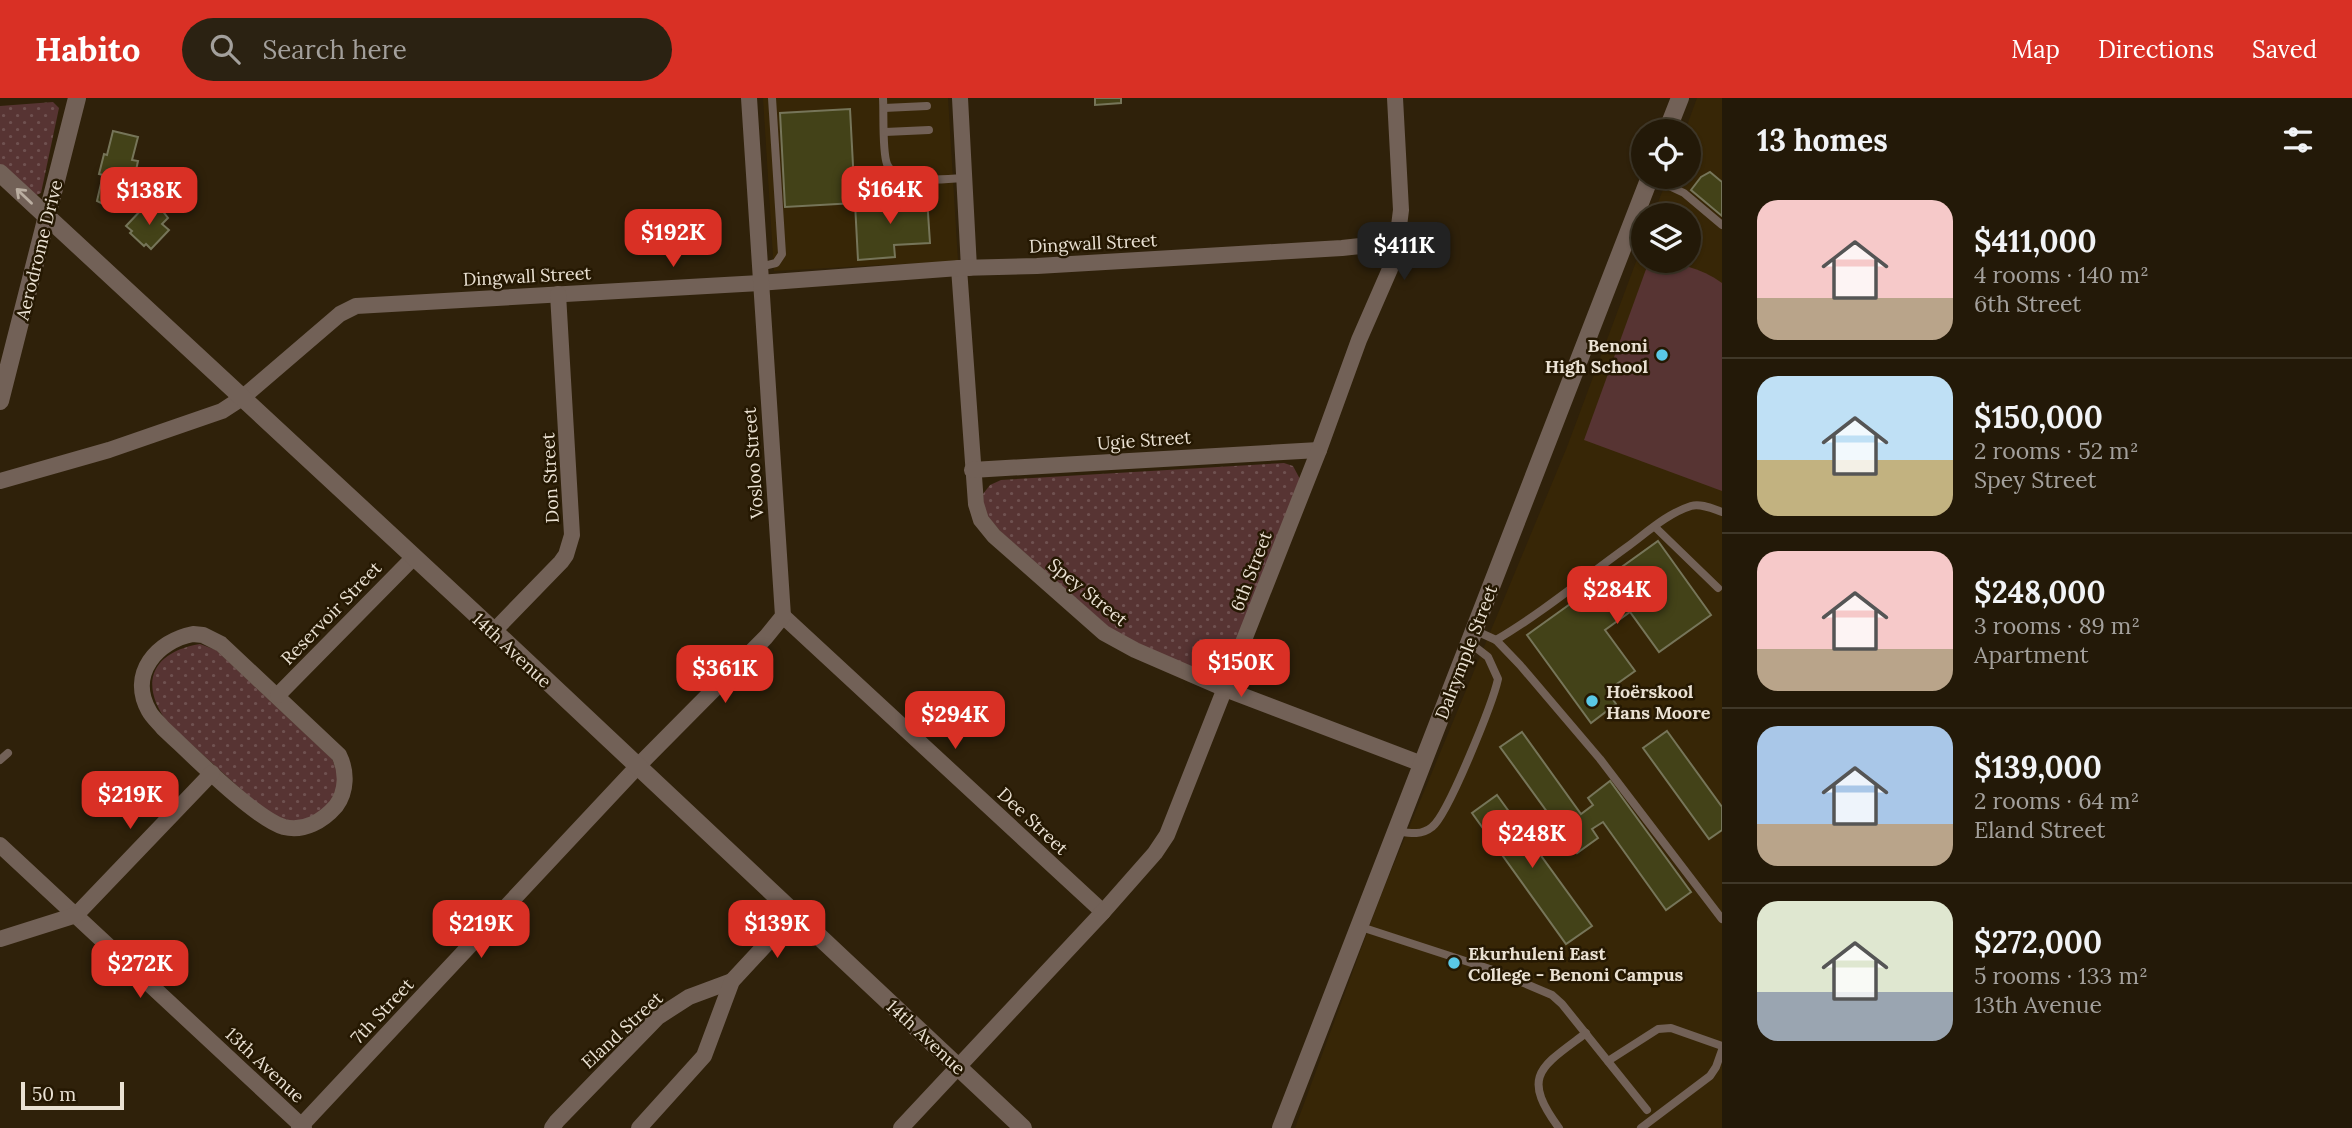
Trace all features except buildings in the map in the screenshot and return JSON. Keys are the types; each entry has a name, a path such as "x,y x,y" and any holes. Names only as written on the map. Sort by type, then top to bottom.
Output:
{"street":[{"name":"Aerodrome Drive","path":"0,401 6,352 47,219 77,98"},
{"name":"Vosloo Street","path":"749,98 783,616"},
{"name":"Spey Street","path":"960,98 972,470 981,520 994,536 1039,577 1104,633 1121,643 1225,689 1422,764"},
{"name":"6th Street","path":"901,1128 1103,912 1155,853 1167,835 1319,450 1359,340 1390,269 1397,243 1401,210 1395,98"},
{"path":"1672,119 1680,98"},
{"name":"14th Avenue","path":"0,173 494,631 1023,1128"},
{"name":"Dalrymple Street","path":"1281,1128 1645,189"},
{"name":"Dingwall Street","path":"0,481 96,454 212,415 242,398 340,314 356,306 558,294 760,275 1189,257 1397,243"},
{"name":"Don Street","path":"494,631 561,562 572,536 558,294"},
{"name":"Ugie Street","path":"972,470 1319,450"},
{"name":"Reservoir Street","path":"278,695 413,558"},
{"path":"636,767 766,637 783,616"},
{"name":"Dee Street","path":"783,616 1103,912"},
{"path":"193,634 211,638 221,644 278,695 339,755 345,782 336,806 312,825 287,828 264,817 212,773 163,728 149,711 142,693 148,663 158,649 174,638 193,634"},
{"name":"7th Street","path":"302,1127 636,767"},
{"path":"0,939 76,915 212,773"},
{"name":"13th Avenue","path":"0,845 302,1127"},
{"name":"Eland Street","path":"639,1128 704,1056 732,981 795,913"},
{"name":"Eland Street","path":"552,1128 658,1017 689,997 732,981"}],"lane":[{"path":"760,275 776,263 782,254 772,98"},
{"path":"927,106 883,103 886,160 896,175 925,180 964,178"},
{"path":"885,132 929,130"},
{"path":"1676,189 1722,225"},
{"path":"1472,636 1496,639 1529,621 1655,527 1693,506 1709,507 1722,513"},
{"path":"1655,527 1718,588"},
{"path":"1396,831 1419,833 1432,827 1442,816 1497,686 1498,679 1493,665 1472,636"},
{"path":"1496,639 1600,759 1722,919"},
{"path":"0,760 8,752"},
{"path":"1358,926 1493,970 1552,995 1647,1110"},
{"path":"1608,1061 1658,1029 1671,1028 1722,1048 1710,1076 1642,1128"},
{"path":"1559,1128 1544,1108 1539,1096 1539,1076 1553,1058 1586,1033"}],"shaded area":[{"path":"763,98 948,98 958,261 774,271"},
{"path":"1697,98 1722,98 1722,1128 1295,1128 1381,895 1567,447 1632,273 1701,273 1701,203 1658,203 1663,189 1701,189 1701,119 1689,119"},
{"path":"53,102 59,108 41,193 32,197 0,167 0,106"},
{"name":"Benoni High School","path":"1701,271 1722,283 1722,491 1584,440 1645,273"},
{"path":"1284,463 1293,466 1301,481 1222,676 1214,679 1121,638 1002,533 984,513 983,494 990,485 1001,480"},
{"path":"200,644 216,650 332,759 338,780 326,812 296,826 267,813 168,723 154,695 152,683 155,672 161,662 171,654"}],"place":[{"name":"Benoni High School","path":"1662,355"},
{"name":"Hoërskool Hans Moore","path":"1592,701"},
{"name":"Ekurhuleni East College - Benoni Campus","path":"1454,963"}]}
